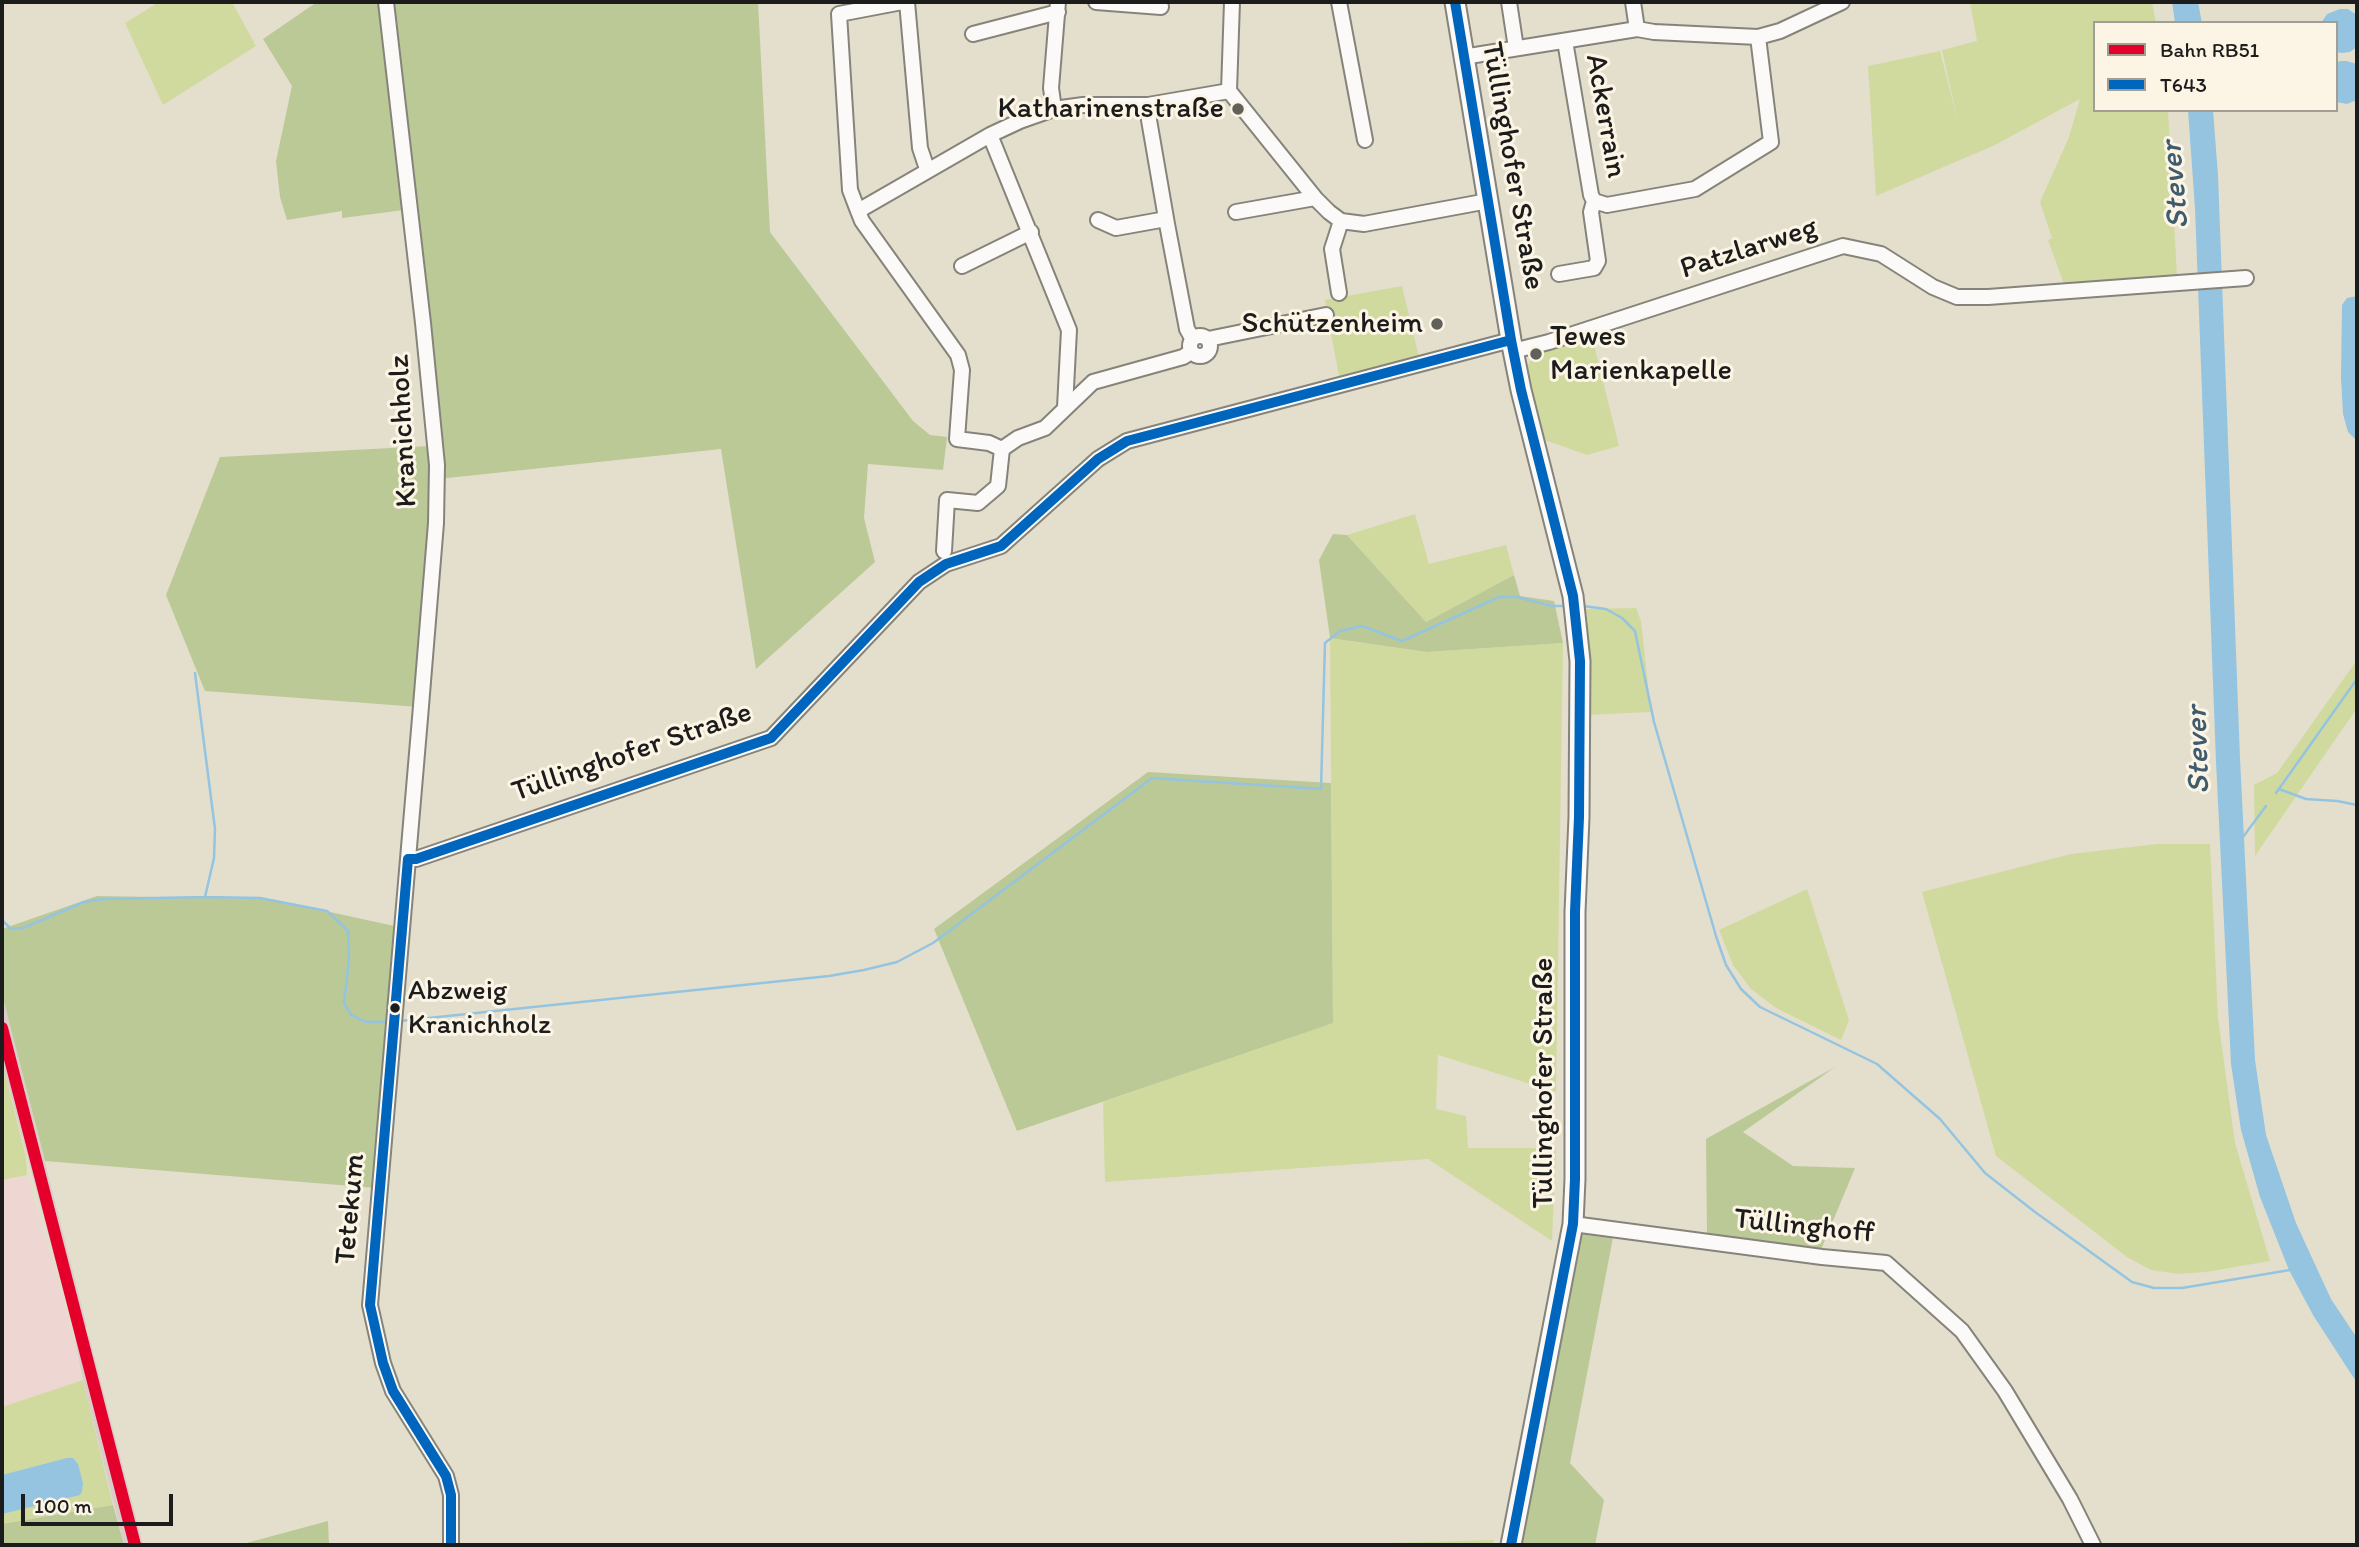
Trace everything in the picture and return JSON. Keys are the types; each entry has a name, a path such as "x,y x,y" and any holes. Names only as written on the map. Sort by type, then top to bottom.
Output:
{"main road":[{"name":"Tüllinghofer Straße","path":"1455,2 1512,346 1573,596 1580,661 1573,1224 1511,1545"}],"street":[{"name":"Kranichholz","path":"386,2 437,465 436,523 408,859"},
{"path":"927,169 920,148 904,2 839,14 850,190 870,232 958,355 962,370 957,439 989,443 1002,449"},
{"path":"1096,2 1161,6"},
{"path":"1232,2 1229,91 1315,198 1341,221 1364,224 1488,201"},
{"path":"1339,2 1365,140"},
{"path":"1509,2 1516,48"},
{"path":"1633,2 1637,29"},
{"path":"1463,57 1637,29 1758,37 1780,31 1842,2"},
{"path":"973,34 1058,7 1051,88 1054,109"},
{"name":"Ackerrain","path":"1594,201 1607,205 1695,188 1771,142 1758,37"},
{"name":"Ackerrain","path":"1559,274 1594,268 1598,261 1591,212 1594,201 1565,41"},
{"path":"858,211 990,135 1054,109 1083,105 1148,105 1229,91"},
{"path":"1148,105 1187,329 1191,345 1198,356 1206,354 1210,347 1208,339 1326,316"},
{"path":"990,135 1069,330 1065,407"},
{"path":"1236,212 1315,198"},
{"path":"1098,220 1116,228 1166,219"},
{"path":"1339,293 1332,249 1341,221"},
{"path":"962,266 1031,232"},
{"name":"Patzlarweg","path":"1512,346 1549,342 1843,246 1881,254 1933,287 1957,297 1988,298 2242,278"},
{"path":"1067,373 1077,380 1093,382 1183,357 1191,345"},
{"name":"Tüllinghofer Straße","path":"408,859 416,859 771,738 919,582 946,564 1001,546 1098,460 1127,441 1512,346"},
{"path":"944,551 947,500 978,503 998,486 1002,449 1018,438 1045,428 1093,382"},
{"name":"Tetekum","path":"408,859 370,1305 383,1363 393,1391 446,1476 451,1495 451,1545"},
{"name":"Tüllinghoff","path":"1573,1224 1886,1263 1962,1331 2005,1391 2070,1499 2093,1545"}],"shaded area":[{"path":"2,994 87,1327 74,1330 2,1062"},
{"path":"27,1175 72,1331 83,1380 2,1407 2,1180"},
{"path":"89,1336 143,1545 124,1545 75,1339"}],"green space":[{"path":"159,2 232,2 256,46 163,105 125,23"},
{"path":"317,2 758,2 770,232 913,421 930,435 947,437 943,470 868,464 864,518 875,562 756,669 721,449 438,479 412,209 342,218 342,211 287,220 280,197 276,161 292,86 263,39"},
{"path":"1970,2 2152,2 2156,21 2093,21 2093,112 2168,112 2177,277 2065,287 2048,240 2052,238 2040,202 2069,137 2080,99 1995,145 1876,196 1868,66 1940,51 1958,122 1942,50 1977,41"},
{"path":"1402,286 1420,361 1340,382 1325,300"},
{"path":"1591,333 1619,446 1587,455 1542,439 1524,372 1532,358 1541,356 1548,346"},
{"path":"429,446 433,522 419,707 205,691 166,595 220,457"},
{"path":"1415,514 1429,564 1506,545 1514,575 1426,622 1347,535"},
{"path":"1333,534 1347,535 1426,622 1514,575 1520,596 1554,601 1563,643 1427,652 1330,638 1319,560"},
{"path":"1636,608 1641,621 1651,712 1588,715 1584,609"},
{"path":"1330,638 1427,652 1563,643 1556,1092 1438,1055 1436,1109 1466,1116 1468,1148 1556,1148 1552,1241 1428,1159 1105,1182 1103,1102 1333,1022"},
{"path":"2357,660 2357,708 2255,856 2254,785 2277,773"},
{"path":"1148,772 1331,783 1333,1023 1017,1131 934,929"},
{"path":"2157,844 2210,844 2218,1018 2235,1143 2270,1261 2206,1272 2178,1274 2151,1270 2127,1257 1996,1156 1922,892 2071,854"},
{"path":"1807,889 1849,1020 1841,1040 1776,1008 1751,989 1733,965 1719,930"},
{"path":"97,896 270,899 399,927 376,1188 45,1161 2,994 2,929"},
{"path":"2,1062 26,1157 27,1175 2,1180 4,1146"},
{"path":"1835,1067 1743,1132 1793,1166 1855,1168 1820,1252 1707,1236 1706,1139"},
{"path":"1576,1227 1614,1232 1570,1463 1604,1500 1595,1545 1513,1545"},
{"path":"83,1380 113,1505 2,1524 2,1407"},
{"path":"113,1505 124,1545 2,1545 2,1524"},
{"path":"328,1521 329,1545 239,1545"},
{"path":"1494,1540 1493,1545 1316,1545"}],"water":[{"path":"2172,2 2198,2 2202,21 2175,21"},
{"path":"2348,9 2357,15 2357,47 2350,52 2338,52 2338,21 2322,21 2327,14"},
{"path":"2338,62 2357,64 2357,100 2347,104 2338,102"},
{"path":"2188,112 2213,112 2255,1060 2266,1135 2296,1223 2331,1299 2357,1338 2357,1383 2313,1315 2289,1270 2260,1197 2241,1130 2231,1064 2216,762 2195,208"},
{"path":"2357,296 2357,441 2348,432 2343,414 2341,378 2342,305 2347,298"},
{"path":"73,1458 78,1464 83,1483 80,1495 2,1514 2,1475"}],"waterway":[{"path":"400,1021 829,976 897,962 933,943 1152,778 1321,789 1325,643 1340,631 1362,626 1402,641 1499,597 1517,597 1552,606 1565,606"},
{"path":"1583,606 1606,609 1622,618 1635,631 1654,722 1716,936 1726,965 1741,989 1760,1007 1877,1064 1940,1119 1985,1173 2132,1282 2154,1288 2182,1288 2290,1270"},
{"path":"195,673 215,829 214,858 205,897 260,898 327,911 348,931 349,959 344,1003 351,1015 366,1022 390,1022"},
{"path":"2276,793 2357,679"},
{"path":"2279,789 2306,799 2357,805"},
{"path":"2243,837 2266,806"},
{"path":"2,920 11,929 23,928 84,902 103,899 205,897"}],"rail line":[{"name":"RB51","path":"2,1028 135,1545"}],"transit line":[{"name":"T643","path":"1455,2 1511,340 1573,596 1580,661 1573,1224 1511,1545"},
{"name":"T643","path":"408,859 416,859 771,738 919,582 946,564 1001,546 1098,459 1127,441 1511,340"},
{"name":"T643","path":"408,859 370,1305 383,1363 393,1391 446,1476 451,1495 451,1545"}],"place":[{"name":"Katharinenstraße","path":"1238,109"},
{"name":"Schützenheim","path":"1437,324"},
{"name":"Tewes Marienkapelle","path":"1536,354"},
{"name":"Abzweig Kranichholz","path":"395,1008"}],"water label":[{"name":"Stever","path":"2176,185"},
{"name":"Stever","path":"2199,750"}]}
